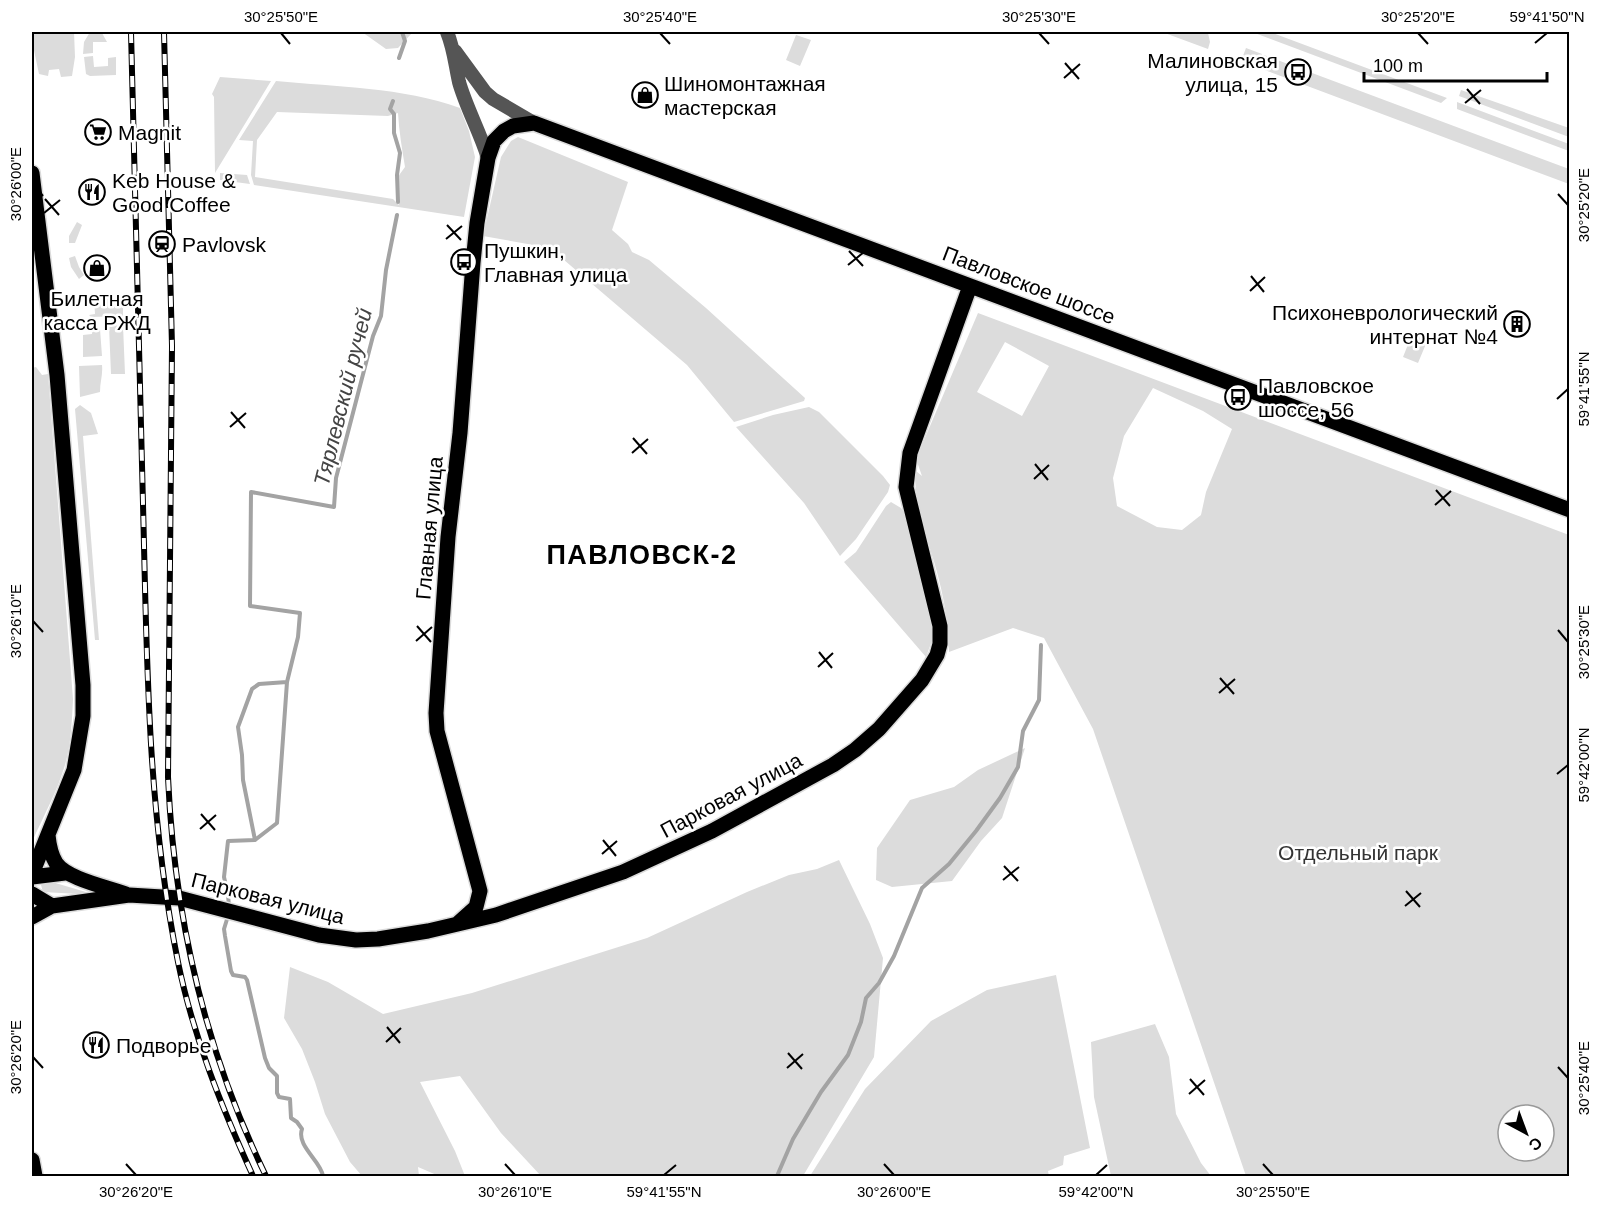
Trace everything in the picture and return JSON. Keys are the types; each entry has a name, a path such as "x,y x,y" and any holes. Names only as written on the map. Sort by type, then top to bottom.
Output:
{"main road":[{"path":"488,158 494,141 504,131 513,126 534,123"},
{"name":"Павловское шоссе","path":"534,123 1569,510"},
{"name":"Главная улица","path":"488,158 473,263 460,433 448,537 436,713 440,747 480,891 496,915"},
{"path":"32,173 57,375 83,685 83,716 74,770 32,876 66,873"},
{"name":"Парковая улица","path":"52,906 129,895 179,898 304,931 356,940 403,936 496,915 623,872 712,831 794,787 855,750 879,729 922,680 938,655 940,626 910,510 906,487 907,467 970,286"},
{"path":"48,835 49,848 56,863 66,873"},
{"name":"Парковая улица","path":"66,873 129,895"},
{"path":"457,924 476,907 480,891"},
{"path":"32,894 52,906"},
{"path":"32,917 52,906"},
{"path":"32,1161 35,1176"}],"street":[{"path":"447,32 454,49 460,84 488,158"},
{"path":"454,49 485,92 534,123"}],"green space":[{"path":"32,32 74,32 75,57 72,76 61,77 59,69 49,70 48,76 39,74"},
{"path":"90,32 102,33 107,42 93,42 93,53 83,54 84,42"},
{"path":"362,32 413,32 398,48 386,49"},
{"path":"1162,32 1208,33 1210,42 1208,49"},
{"path":"1252,32 1270,32 1447,98 1441,103"},
{"path":"796,35 811,40 800,66 786,60"},
{"path":"1246,48 1569,169 1569,184 1241,61"},
{"path":"93,56 94,67 108,66 108,58 116,57 116,75 90,76 86,74 84,57"},
{"path":"220,77 271,81 215,173 214,97 212,94"},
{"path":"276,81 392,92 460,108 469,131 475,157 464,217 254,185 251,175 253,141 239,140","holes":["277,112 388,116 398,113 405,167 397,178 399,205 393,199 255,177 257,140"]},
{"path":"1461,90 1569,128 1569,137 1459,96"},
{"path":"1457,102 1569,144 1569,151 1457,109"},
{"path":"518,137 628,182 612,230 628,244 632,252 649,260 706,308 805,398 804,401 734,422 687,365 550,248 483,236 501,157 511,141"},
{"path":"220,173 247,175 250,184 220,180"},
{"path":"77,222 82,225 75,243 69,243 69,236"},
{"path":"75,256 84,275 79,279 71,267 69,258"},
{"path":"123,296 123,316 91,317 89,315 95,314 94,298"},
{"name":"Отдельный парк","path":"978,313 1569,535 1569,1176 1246,1176 1093,729 1044,638 1013,628 949,652 944,601 918,502 916,471 922,476 916,459","holes":["1005,342 1049,366 1022,416 977,392","1153,388 1203,411 1232,429 1206,492 1201,515 1182,530 1157,527 1117,506 1113,478 1124,436"]},
{"path":"123,325 125,374 111,374 109,326"},
{"path":"92,327 100,329 102,356 83,357 83,335 92,334"},
{"path":"1413,332 1428,339 1418,363 1403,357"},
{"path":"102,365 100,392 80,397 79,366"},
{"path":"36,367 42,375 48,374 73,699 70,741 65,765 32,842 32,368"},
{"path":"80,405 91,413 98,434 83,436 99,640 95,640 75,409"},
{"path":"809,407 819,412 890,485 888,492 856,539 840,556 804,503 736,427"},
{"path":"891,502 901,508 905,514 927,595 934,635 926,657 844,562 856,552 886,506"},
{"path":"1025,748 1002,818 981,841 952,881 892,887 876,880 877,848 910,800 954,787 978,770"},
{"path":"839,860 870,924 883,958 874,1057 803,1176 541,1176 501,1133 460,1076 420,1082 465,1176 439,1176 418,1167 419,1176 362,1176 350,1162 325,1114 302,1049 284,1018 290,967 328,982 383,1014 472,993 647,938 747,892 789,875 817,869"},
{"path":"46,881 96,895 43,892 41,885"},
{"path":"1056,975 1090,1148 1064,1156 1063,1165 1048,1171 1049,1176 810,1176 865,1089 931,1021 987,990"},
{"path":"1155,1024 1169,1057 1176,1114 1201,1163 1211,1176 1111,1176 1094,1097 1091,1042"}],"waterway":[{"name":"Тярлевский ручей","path":"399,58 405,41 402,32"},
{"name":"Тярлевский ручей","path":"393,101 390,109 394,114 394,133 400,153 397,175 398,202"},
{"name":"Тярлевский ручей","path":"229,906 224,877 228,841 255,840 243,780 238,727 252,689 259,684 287,682 298,637 300,613 250,606 251,492 334,507 336,478 373,336 381,316 386,270 397,215"},
{"path":"777,1176 793,1139 821,1092 848,1055 861,1022 866,998 879,983 894,956 922,888 949,864 976,831 1000,798 1018,767 1023,731 1039,700 1041,645"},
{"path":"255,840 277,823 287,682"},
{"name":"Тярлевский ручей","path":"228,916 224,929 231,971 233,975 245,977 247,980 265,1058 269,1068 277,1076 277,1093 279,1097 290,1099 291,1118 302,1129 302,1141 323,1176"}],"railway":[{"path":"131,32 150,734 160,848 184,990 200,1044 220,1098 253,1176"},
{"path":"164,32 172,346 168,777 171,829 177,880 196,981 226,1080 266,1176"}],"place":[{"name":"Малиновская улица, 15","path":"1298,72"},
{"name":"Шиномонтажная мастерская","path":"645,95"},
{"name":"Magnit","path":"98,132"},
{"name":"Keb House & Good Coffee","path":"92,192"},
{"name":"Pavlovsk","path":"162,244"},
{"name":"Пушкин, Главная улица","path":"464,262"},
{"name":"Билетная касса РЖД","path":"97,268"},
{"name":"Психоневрологический интернат №4","path":"1517,324"},
{"name":"Павловское шоссе, 56","path":"1238,397"},
{"name":"Подворье","path":"96,1045"}],"district":[{"name":"ПАВЛОВСК-2","path":"642,555"}]}
